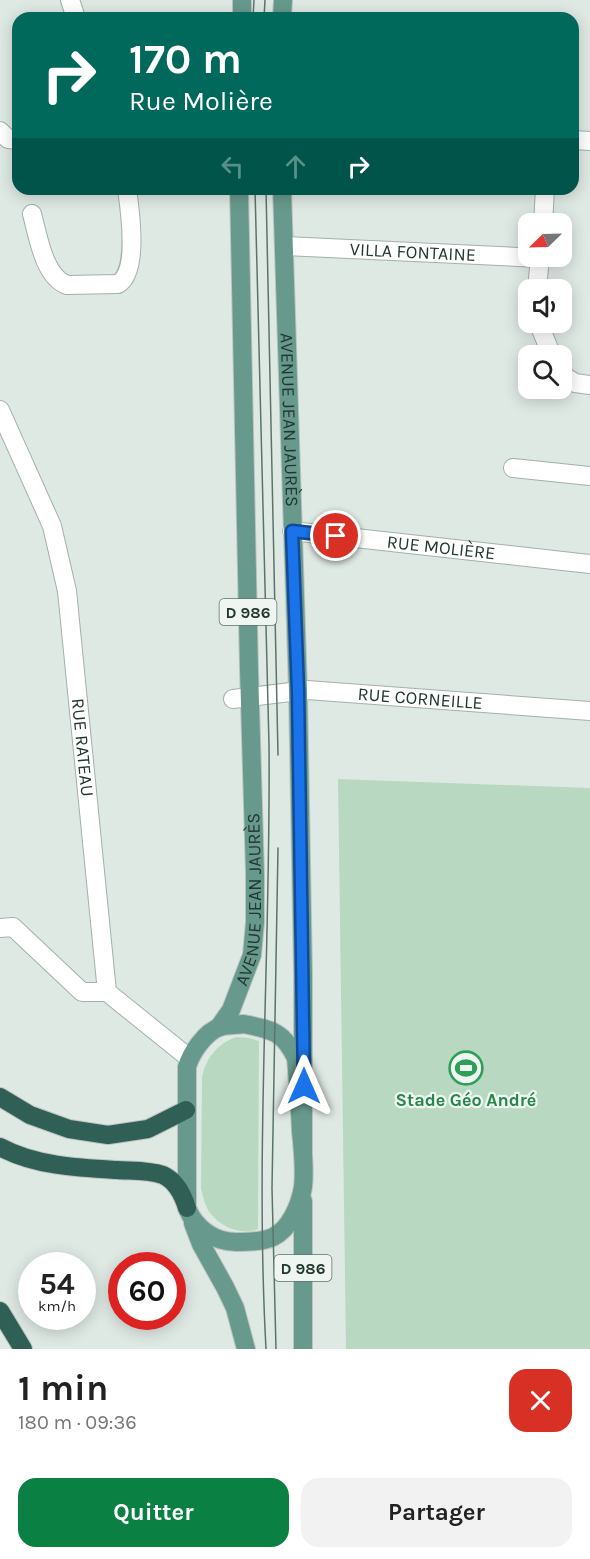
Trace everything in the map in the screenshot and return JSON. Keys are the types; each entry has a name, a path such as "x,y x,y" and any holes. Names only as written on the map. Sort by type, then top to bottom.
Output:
{"highway":[{"path":"0,1097 30,1115 69,1129 108,1135 148,1130 186,1110"},
{"path":"0,1147 48,1163 84,1168 153,1172 165,1176 183,1195 188,1212"},
{"path":"0,1311 23,1349"}],"main road":[{"name":"AVENUE JEAN JAURÈS","path":"189,1058 203,1040 219,1027 231,1010 252,955 253,944 255,874 242,698 239,195"},
{"name":"AVENUE JEAN JAURÈS","path":"282,195 298,691 303,985 303,1154"},
{"path":"188,1212 200,1228 212,1237 224,1241 263,1240 273,1237 285,1228 299,1203 303,1187 296,1058 290,1045 274,1031 264,1028 244,1024 219,1027"},
{"path":"189,1058 186,1110 188,1212 201,1245 235,1308 246,1349"},
{"name":"D 986","path":"303,1187 303,1349"}],"street":[{"path":"0,131 8,139 12,139"},
{"path":"32,214 47,264 59,282 67,285 118,284 124,281 128,272 132,228 128,195"},
{"path":"544,213 545,195"},
{"name":"VILLA FONTAINE","path":"285,246 518,256"},
{"path":"572,381 590,385"},
{"name":"RUE RATEAU","path":"0,410 52,526 68,591 107,992"},
{"path":"513,468 590,476"},
{"name":"RUE MOLIÈRE","path":"292,531 590,564"},
{"name":"RUE CORNEILLE","path":"242,698 298,691 590,711"},
{"path":"0,928 13,927 82,992 107,992 189,1058"}],"green space":[{"name":"Stade Géo André","path":"338,779 590,788 590,1349 346,1349"},
{"path":"236,1037 259,1041 258,1229 252,1231 232,1229 215,1219 204,1202 201,1188 202,1077 213,1052"}],"tram line":[{"path":"253,12 254,0"},
{"path":"264,12 265,0"},
{"path":"255,195 269,745 262,1198 266,1349"},
{"path":"266,195 278,755"},
{"path":"276,1349 272,1188 278,848"}],"place":[{"name":"Stade Géo André","path":"466,1068"}],"route":[{"path":"304,1086 298,691 292,531 336,536"}]}
